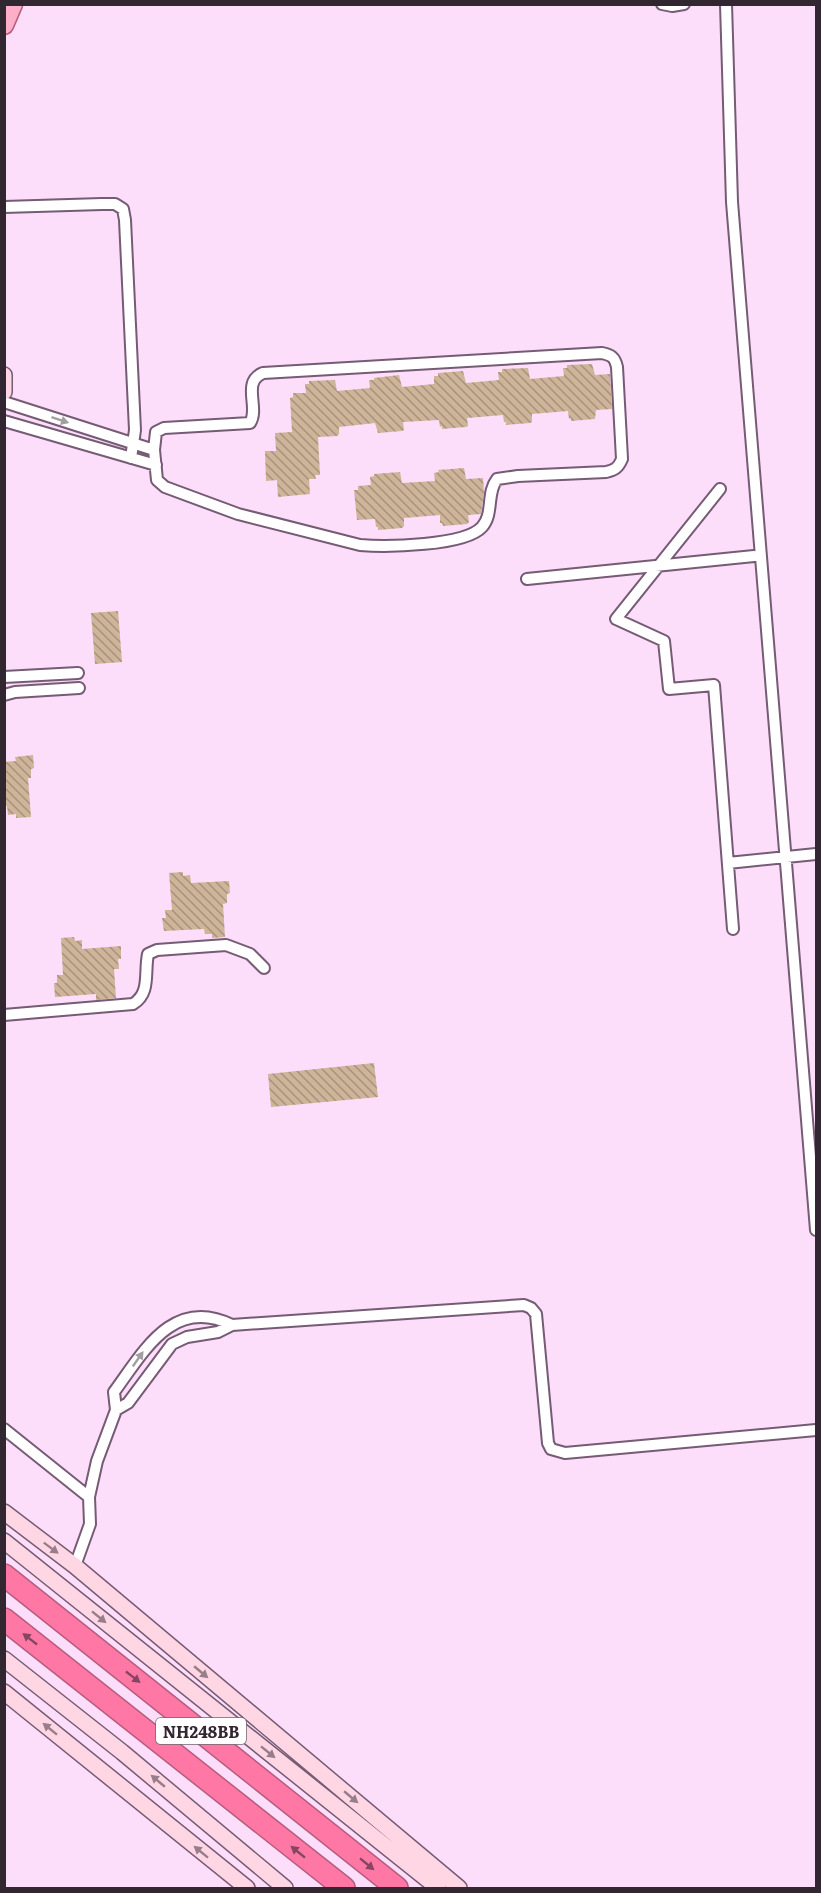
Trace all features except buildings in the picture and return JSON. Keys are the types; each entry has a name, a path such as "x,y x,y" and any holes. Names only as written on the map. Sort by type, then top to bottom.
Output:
{"highway":[{"name":"NH248BB","path":"4,1575 398,1888"},
{"name":"NH248BB","path":"4,1619 344,1888"}],"main road":[{"path":"4,25 14,4"},
{"path":"4,375 4,392"},
{"path":"4,1512 75,1566 459,1888"},
{"path":"4,1541 438,1888"},
{"path":"4,1659 122,1752 285,1888"},
{"path":"4,1692 247,1888"},
{"path":"151,1811 191,1809"}],"street":[{"path":"662,4 684,4"},
{"path":"726,4 732,202 816,1230"},
{"path":"4,207 115,204 123,209 135,430 130,458"},
{"path":"602,353 610,354 617,367 622,459 619,466 614,471 606,472 497,479 492,486 488,518 482,528 452,541 377,547 360,545 238,514 161,485 157,480 154,450 156,432 164,428 250,423 253,416 252,381 263,373 602,353"},
{"path":"4,402 154,450"},
{"path":"4,421 156,465"},
{"path":"720,489 616,619 664,641 669,689 714,685 733,929"},
{"path":"527,579 754,556"},
{"path":"4,677 78,673"},
{"path":"4,695 79,688"},
{"path":"728,862 816,854"},
{"path":"4,1016 133,1004 140,1000 144,993 148,954 157,950 226,945 250,954 264,968"},
{"path":"116,1410 128,1403 172,1344 187,1337 218,1332 232,1325 524,1305 536,1314 548,1443 551,1449 565,1453 816,1430"},
{"path":"75,1566 90,1524 89,1497 104,1440 116,1410 114,1392 149,1344 166,1329 183,1320 200,1317 217,1318 232,1325"},
{"path":"4,1429 89,1497"}]}
